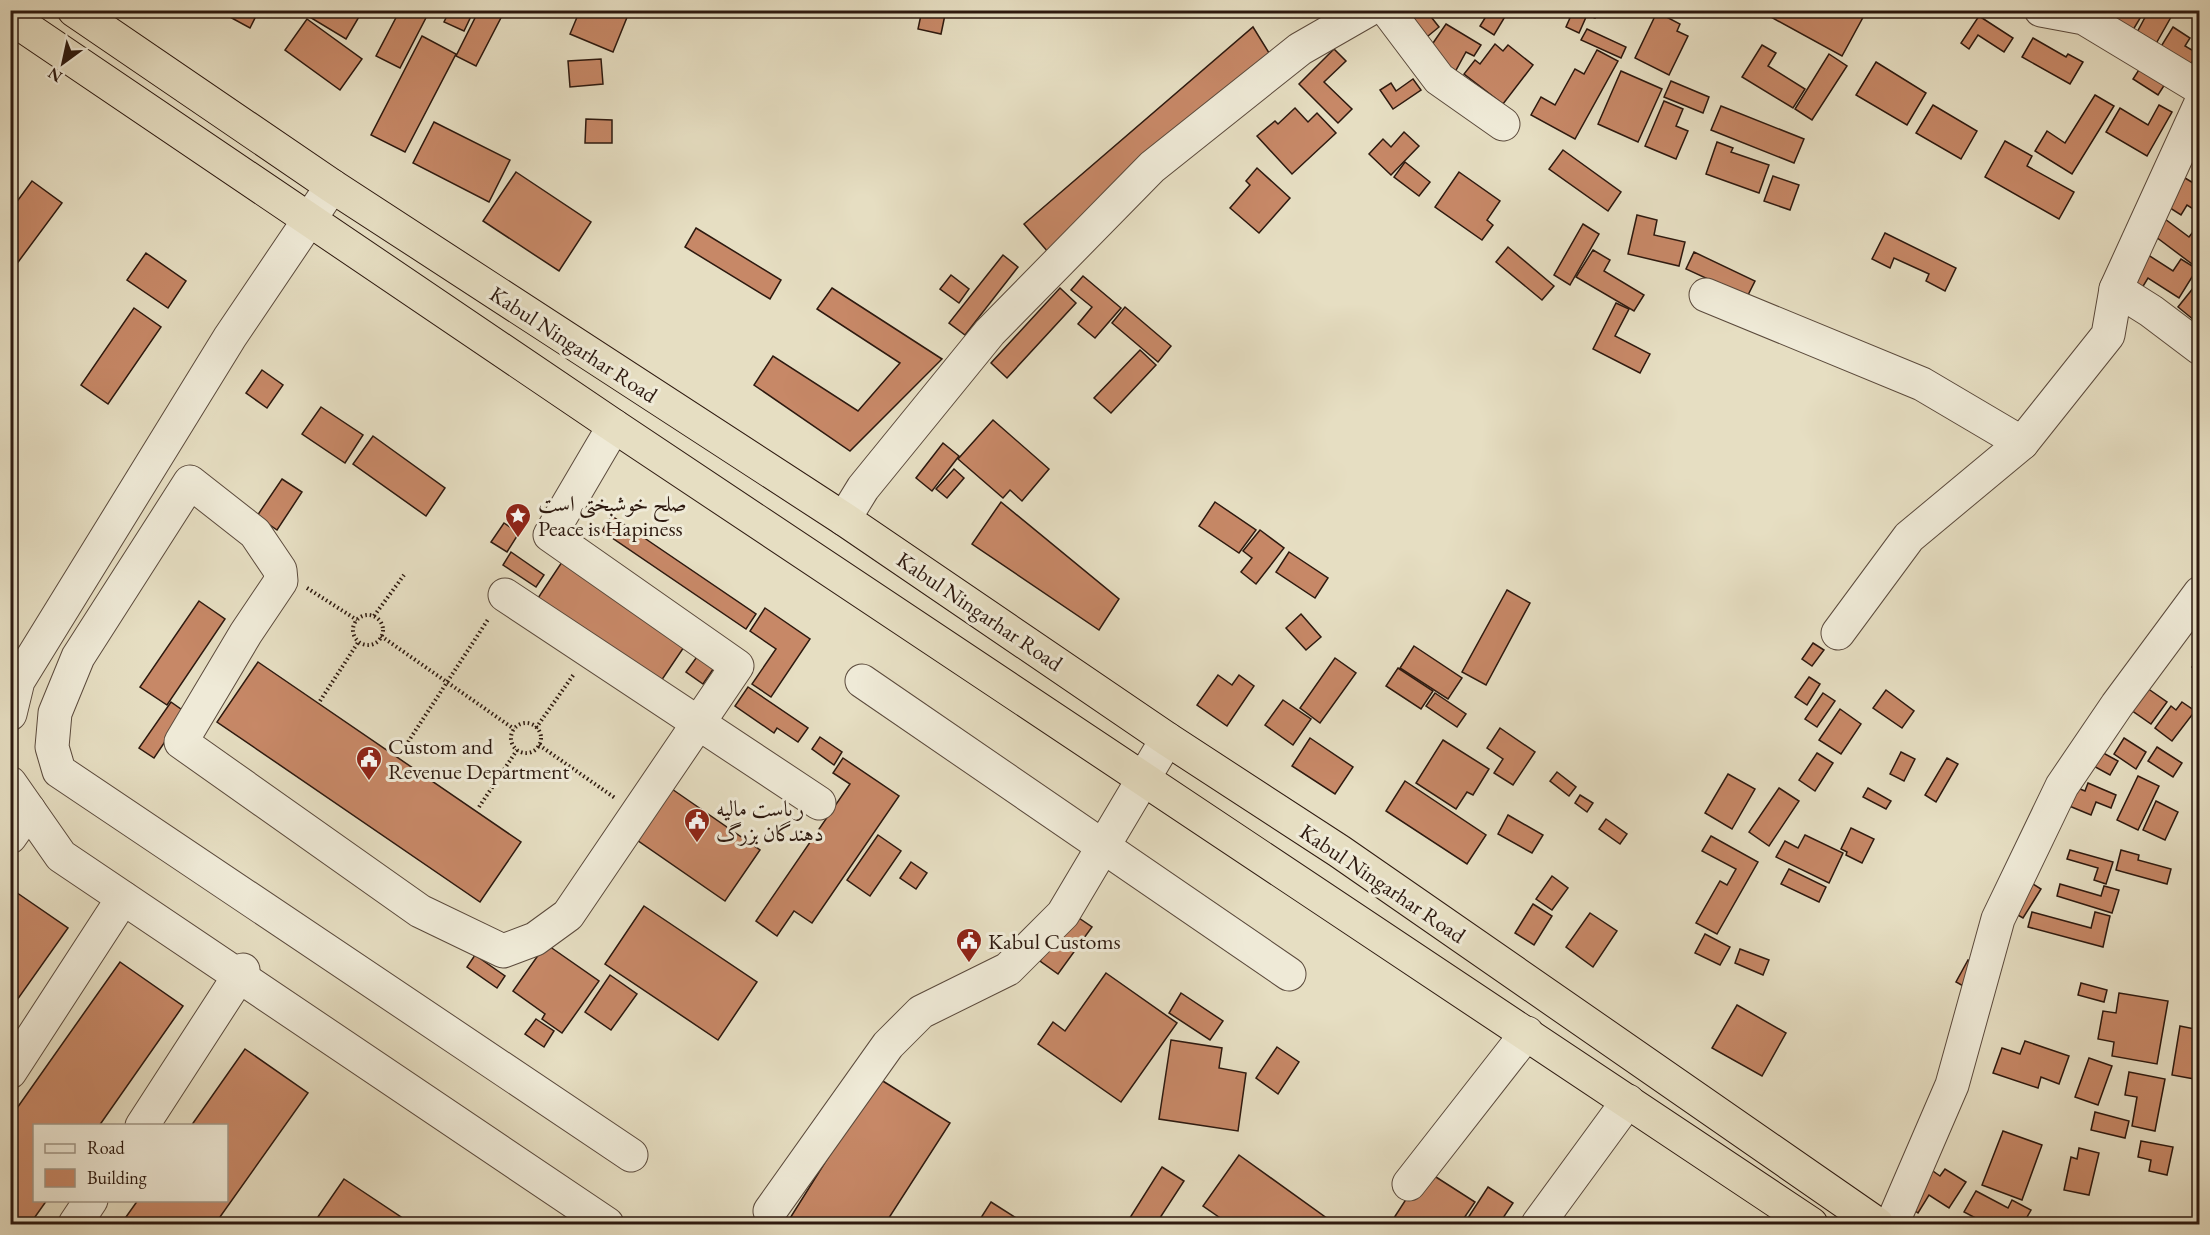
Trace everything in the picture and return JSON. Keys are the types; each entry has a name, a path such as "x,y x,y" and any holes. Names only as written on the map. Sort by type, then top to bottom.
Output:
{"highway":[{"name":"Kabul Ningarhar Road","path":"74,10 332,186 844,519 1167,739 1348,858 1877,1224"},
{"name":"Kabul Ningarhar Road","path":"10,17 614,426 1811,1224"}],"street":[{"path":"844,519 862,488 990,332 1152,167 1300,49 1368,10"},
{"path":"1387,10 1439,79 1503,124"},
{"path":"2041,10 2084,18 2199,88"},
{"path":"1838,633 1909,537 2022,443 2108,335 2116,289 2199,105"},
{"path":"10,714 18,681 230,337 310,222 332,186"},
{"path":"2116,289 2151,311 2199,348"},
{"path":"1706,295 1923,384 2022,443"},
{"path":"614,426 550,535 738,666 568,915 535,939 503,951 420,911 181,742 246,633 281,581 280,570 255,533 190,482 78,657 55,713 52,747 59,771 631,1155"},
{"path":"1892,1224 1952,1085 1998,920 2062,786 2117,705 2199,593"},
{"path":"505,595 819,803"},
{"path":"862,681 1289,974"},
{"path":"770,1211 888,1045 921,1012 1008,969 1063,914 1167,739"},
{"path":"10,783 61,856 241,973 607,1224"},
{"path":"10,837 29,810"},
{"path":"10,1072 123,898"},
{"path":"143,1124 241,973"},
{"path":"1408,1184 1527,1033"},
{"path":"1538,1224 1628,1101"},
{"path":"75,1224 90,1202"}],"path":[{"path":"280,570 357,620"},
{"path":"374,616 404,575"},
{"path":"408,742 505,595"},
{"path":"365,615 374,616 382,627 381,636 368,644 359,642 354,633 357,620 365,615"},
{"path":"381,636 514,729"},
{"path":"320,700 359,642"},
{"path":"536,728 575,673"},
{"path":"514,729 528,723 536,728 540,735 539,745"},
{"path":"514,729 512,742 517,750 526,753 539,745"},
{"path":"539,745 637,813"},
{"path":"479,807 517,750"}],"building":[{"path":"217,10 259,10 250,28"},
{"path":"312,10 363,10 346,39 308,16"},
{"path":"400,10 430,10 400,68 376,56"},
{"path":"450,10 474,10 464,31 444,22"},
{"path":"479,10 505,10 476,66 456,56"},
{"path":"580,10 630,10 613,52 570,34"},
{"path":"922,10 946,10 941,34 918,29"},
{"path":"1095,10 1129,10 1129,11 1095,16"},
{"path":"1397,10 1431,10 1428,13 1439,27 1422,41"},
{"path":"1490,10 1509,10 1494,35 1480,26"},
{"path":"1552,10 1598,10 1595,18 1587,15 1579,33 1566,27 1570,18"},
{"path":"1772,10 1867,10 1842,56 1769,16"},
{"path":"2094,10 2145,10 2130,35"},
{"path":"2149,10 2175,10 2153,49 2134,38"},
{"path":"1657,12 1680,24 1677,31 1688,36 1669,75 1635,58"},
{"path":"1979,16 2013,38 2004,52 1978,35 1969,49 1961,43"},
{"path":"307,19 362,59 340,90 285,50"},
{"path":"1446,24 1481,45 1474,56 1466,52 1455,72 1429,49"},
{"path":"1253,27 1271,56 1048,252 1024,224"},
{"path":"2173,27 2190,38 2185,46 2197,53 2187,71 2157,53"},
{"path":"1587,29 1626,47 1621,58 1581,40"},
{"path":"422,36 456,54 405,152 371,135"},
{"path":"2033,38 2066,57 2068,54 2083,62 2070,84 2022,57"},
{"path":"1495,44 1503,51 1508,45 1533,65 1503,104 1464,74 1475,60 1480,64"},
{"path":"1762,45 1776,53 1768,66 1805,89 1793,108 1742,77"},
{"path":"1334,49 1346,61 1324,82 1352,109 1338,123 1299,84"},
{"path":"1597,50 1618,61 1575,139 1531,115 1541,97 1555,105 1575,69 1584,74"},
{"path":"1829,54 1847,66 1812,120 1795,109"},
{"path":"601,59 603,84 570,87 568,61"},
{"path":"1876,62 1926,93 1907,125 1856,95"},
{"path":"2142,65 2167,81 2158,95 2133,79"},
{"path":"1621,71 1662,89 1638,142 1598,124"},
{"path":"1413,79 1421,90 1393,109 1380,90 1391,83 1396,91"},
{"path":"1671,81 1709,97 1703,113 1664,97"},
{"path":"2095,95 2114,106 2072,174 2035,151 2047,131 2065,143"},
{"path":"1664,101 1683,109 1676,126 1688,131 1676,159 1645,146"},
{"path":"1933,105 1977,131 1961,159 1916,133"},
{"path":"2159,105 2172,112 2147,156 2106,132 2120,108 2148,125"},
{"path":"1721,106 1804,139 1794,163 1711,130"},
{"path":"1295,108 1308,122 1317,113 1336,133 1292,174 1257,136 1275,121 1278,124"},
{"path":"586,119 612,120 612,143 585,143"},
{"path":"434,122 510,160 489,202 413,163"},
{"path":"1404,132 1419,146 1391,175 1369,154 1383,139 1391,147"},
{"path":"2005,141 2032,156 2027,166 2074,192 2059,219 1985,177"},
{"path":"1717,142 1733,148 1731,152 1769,165 1759,193 1706,174"},
{"path":"1563,150 1621,192 1608,211 1549,169"},
{"path":"1405,162 1430,182 1419,196 1394,177"},
{"path":"1257,168 1290,198 1259,233 1230,208 1250,185 1246,181"},
{"path":"516,172 591,222 559,271 483,221"},
{"path":"1459,172 1500,201 1487,220 1493,225 1482,240 1435,207"},
{"path":"1773,176 1799,185 1790,210 1764,201"},
{"path":"2185,178 2200,187 2200,209 2198,212 2187,205 2181,215 2167,206"},
{"path":"32,181 62,203 10,273 10,211"},
{"path":"1637,215 1657,220 1654,235 1685,242 1679,266 1628,254"},
{"path":"2165,219 2189,237 2200,223 2200,254 2192,264 2152,234"},
{"path":"1583,224 1599,234 1570,285 1554,275"},
{"path":"696,228 781,280 770,299 685,247"},
{"path":"1885,233 1956,268 1945,291 1926,281 1929,274 1894,258 1890,268 1872,259"},
{"path":"1508,247 1554,286 1542,300 1496,262"},
{"path":"1593,250 1610,260 1604,271 1644,295 1634,311 1576,277"},
{"path":"2142,251 2173,271 2181,259 2197,269 2179,298 2148,278 2142,288 2125,278"},
{"path":"1694,252 1755,281 1747,297 1686,269"},
{"path":"146,253 186,281 168,308 127,280"},
{"path":"1003,255 1018,267 965,335 949,323"},
{"path":"951,275 969,289 959,303 940,289"},
{"path":"1083,276 1121,308 1095,338 1078,324 1092,307 1071,290"},
{"path":"2194,287 2200,291 2200,325 2178,307"},
{"path":"832,288 942,359 850,451 754,385 773,356 858,411 900,363 817,309"},
{"path":"1060,288 1076,303 1007,378 991,363"},
{"path":"1616,303 1629,309 1615,336 1650,354 1640,373 1593,349"},
{"path":"1125,307 1171,346 1158,362 1112,323"},
{"path":"134,308 161,327 108,404 81,385"},
{"path":"1140,350 1156,365 1111,413 1094,398"},
{"path":"262,370 283,385 267,408 246,393"},
{"path":"321,407 363,435 345,463 302,434"},
{"path":"993,420 1049,469 1022,501 1010,490 1003,498 958,459"},
{"path":"373,436 445,488 426,516 353,464"},
{"path":"943,443 959,456 932,491 916,478"},
{"path":"954,469 964,478 947,498 936,489"},
{"path":"282,479 302,492 277,530 257,516"},
{"path":"1001,502 1119,599 1099,630 972,544"},
{"path":"1215,502 1256,530 1239,553 1199,526"},
{"path":"612,516 756,614 746,629 602,531"},
{"path":"504,523 519,533 507,552 491,542"},
{"path":"1260,530 1284,548 1256,584 1241,572 1252,558 1243,551"},
{"path":"511,552 544,575 536,587 503,565"},
{"path":"1289,552 1328,578 1315,598 1276,572"},
{"path":"562,562 686,644 655,690 532,607"},
{"path":"1507,590 1530,603 1486,685 1462,672"},
{"path":"199,601 225,619 167,705 140,687"},
{"path":"765,608 810,639 771,697 752,684 776,649 750,631"},
{"path":"1301,614 1321,637 1306,650 1286,628"},
{"path":"1813,643 1824,650 1812,666 1802,659"},
{"path":"1414,646 1462,678 1448,699 1400,668"},
{"path":"699,654 716,665 703,684 686,672"},
{"path":"2200,656 2200,672 2192,667"},
{"path":"1335,658 1356,673 1320,723 1300,708"},
{"name":"Custom and Revenue Department","path":"258,662 521,842 480,902 217,722"},
{"path":"1398,668 1433,691 1421,709 1386,686"},
{"path":"1218,675 1232,685 1239,675 1254,686 1227,726 1197,705"},
{"path":"1809,677 1820,684 1807,705 1795,697"},
{"path":"748,687 808,728 798,742 777,728 774,733 735,706"},
{"path":"2147,688 2167,702 2151,724 2131,710"},
{"path":"1886,690 1914,711 1902,728 1873,708"},
{"path":"1435,693 1466,714 1457,727 1426,706"},
{"path":"1823,693 1835,701 1817,727 1805,719"},
{"path":"1283,700 1311,719 1293,745 1265,725"},
{"path":"171,702 185,712 154,758 139,748"},
{"path":"2182,702 2195,711 2172,741 2155,728 2171,706 2176,710"},
{"path":"1840,709 1861,724 1841,754 1819,740"},
{"path":"1500,728 1535,752 1513,785 1494,773 1503,759 1487,748"},
{"path":"820,737 842,752 834,765 812,749"},
{"path":"1310,738 1353,767 1335,794 1292,766"},
{"path":"2124,738 2146,752 2136,769 2114,754"},
{"path":"1443,740 1489,769 1473,795 1467,792 1456,809 1416,783"},
{"path":"2157,747 2182,763 2173,777 2148,761"},
{"path":"2096,749 2118,761 2110,775 2088,763"},
{"path":"1901,752 1915,759 1904,781 1890,774"},
{"path":"1817,753 1833,763 1815,791 1799,780"},
{"path":"843,758 899,796 812,923 794,911 777,936 756,921 850,784 833,773"},
{"path":"1947,758 1958,764 1936,802 1925,795"},
{"path":"1557,772 1576,787 1569,796 1550,781"},
{"path":"1728,774 1755,789 1732,829 1705,813"},
{"path":"2138,776 2159,786 2138,830 2117,820"},
{"path":"1405,781 1486,835 1467,864 1386,811"},
{"path":"2088,783 2116,795 2111,808 2096,802 2091,815 2062,803 2070,785 2085,791"},
{"name":"ریاست مالیه دهندگان بزرگ","path":"669,787 760,850 725,901 634,838"},
{"path":"1779,788 1799,801 1769,846 1749,832"},
{"path":"1868,788 1891,801 1886,809 1863,797"},
{"path":"1580,795 1593,803 1587,812 1575,803"},
{"path":"2156,801 2178,812 2165,840 2143,830"},
{"path":"1508,815 1543,835 1532,853 1498,834"},
{"path":"1606,819 1627,834 1620,844 1599,829"},
{"path":"1851,828 1874,839 1862,863 1846,855 1847,852 1841,849"},
{"path":"878,835 901,851 870,896 847,880"},
{"path":"1805,835 1843,853 1829,883 1776,857 1785,841 1798,848"},
{"path":"1711,836 1758,862 1717,934 1696,923 1720,881 1727,885 1736,869 1702,851"},
{"path":"2070,850 2113,862 2106,884 2094,880 2098,868 2067,859"},
{"path":"2121,850 2139,855 2138,860 2171,869 2167,884 2116,870"},
{"path":"911,862 927,873 916,889 900,878"},
{"path":"1789,869 1826,887 1819,902 1781,884"},
{"path":"1552,876 1568,888 1552,910 1536,899"},
{"path":"2028,881 2041,889 2023,918 2009,910"},
{"path":"2060,884 2101,896 2104,886 2119,890 2112,913 2057,896"},
{"path":"10,888 68,928 10,1010"},
{"path":"1533,904 1552,916 1534,945 1515,933"},
{"path":"644,906 757,982 718,1040 605,964"},
{"path":"2032,912 2091,928 2095,912 2110,916 2103,947 2028,927"},
{"path":"1590,913 1617,931 1593,967 1566,947"},
{"path":"1073,914 1092,927 1058,974 1040,961"},
{"path":"1705,934 1730,947 1720,965 1695,953"},
{"path":"546,944 599,981 562,1033 542,1019 545,1014 513,991"},
{"path":"1740,949 1769,960 1763,975 1735,963"},
{"path":"475,955 505,976 497,988 467,967"},
{"path":"1968,960 1977,965 1965,987 1956,982"},
{"path":"120,962 183,1006 100,1124 33,1124 33,1202 46,1202 30,1224 10,1224 10,1118"},
{"path":"1106,973 1177,1023 1121,1102 1038,1044 1053,1022 1065,1031"},
{"path":"610,975 637,994 611,1030 585,1012"},
{"path":"2081,983 2107,990 2104,1002 2078,995"},
{"path":"1181,993 1223,1021 1210,1040 1169,1013"},
{"path":"2119,993 2168,1001 2157,1064 2112,1056 2114,1042 2098,1039 2103,1011 2116,1013"},
{"path":"1737,1005 1786,1033 1762,1076 1712,1048"},
{"path":"536,1019 554,1031 544,1047 525,1034"},
{"path":"2180,1026 2200,1030 2200,1080 2172,1075"},
{"path":"1171,1040 1222,1048 1219,1068 1246,1073 1238,1131 1159,1119"},
{"path":"2025,1041 2069,1056 2059,1084 2041,1077 2038,1088 1993,1073 2002,1048 2020,1054"},
{"path":"1277,1047 1299,1062 1278,1094 1256,1078"},
{"path":"245,1049 308,1093 215,1224 121,1224 137,1202 228,1202 228,1124 192,1124"},
{"path":"2089,1058 2112,1066 2098,1105 2075,1097"},
{"path":"2129,1072 2165,1079 2155,1131 2132,1126 2137,1097 2125,1095"},
{"path":"878,1078 950,1123 885,1224 787,1223"},
{"path":"2095,1112 2129,1121 2125,1138 2091,1130"},
{"path":"2003,1131 2042,1145 2022,1200 1982,1185"},
{"path":"2141,1141 2173,1147 2167,1175 2149,1171 2151,1160 2138,1157"},
{"path":"2079,1148 2099,1153 2089,1195 2064,1190 2071,1157 2077,1159"},
{"path":"1239,1155 1335,1224 1229,1224 1203,1206"},
{"path":"1162,1167 1184,1181 1156,1224 1126,1224"},
{"path":"1930,1169 1940,1176 1945,1169 1966,1182 1949,1208 1929,1195 1918,1213 1907,1205"},
{"path":"1425,1170 1475,1202 1460,1224 1390,1224"},
{"path":"344,1179 404,1219 400,1224 313,1224"},
{"path":"1488,1187 1513,1203 1499,1224 1464,1224"},
{"path":"1976,1191 2008,1208 2012,1200 2031,1210 2023,1224 1987,1224 1964,1212"},
{"path":"991,1202 1024,1223 977,1224"}],"place":[{"name":"صلح خوشبختی است Peace is Hapiness","path":"518,539"},
{"name":"Custom and Revenue Department","path":"369,782"},
{"name":"ریاست مالیه دهندگان بزرگ","path":"697,844"},
{"name":"Kabul Customs","path":"969,964"}]}
